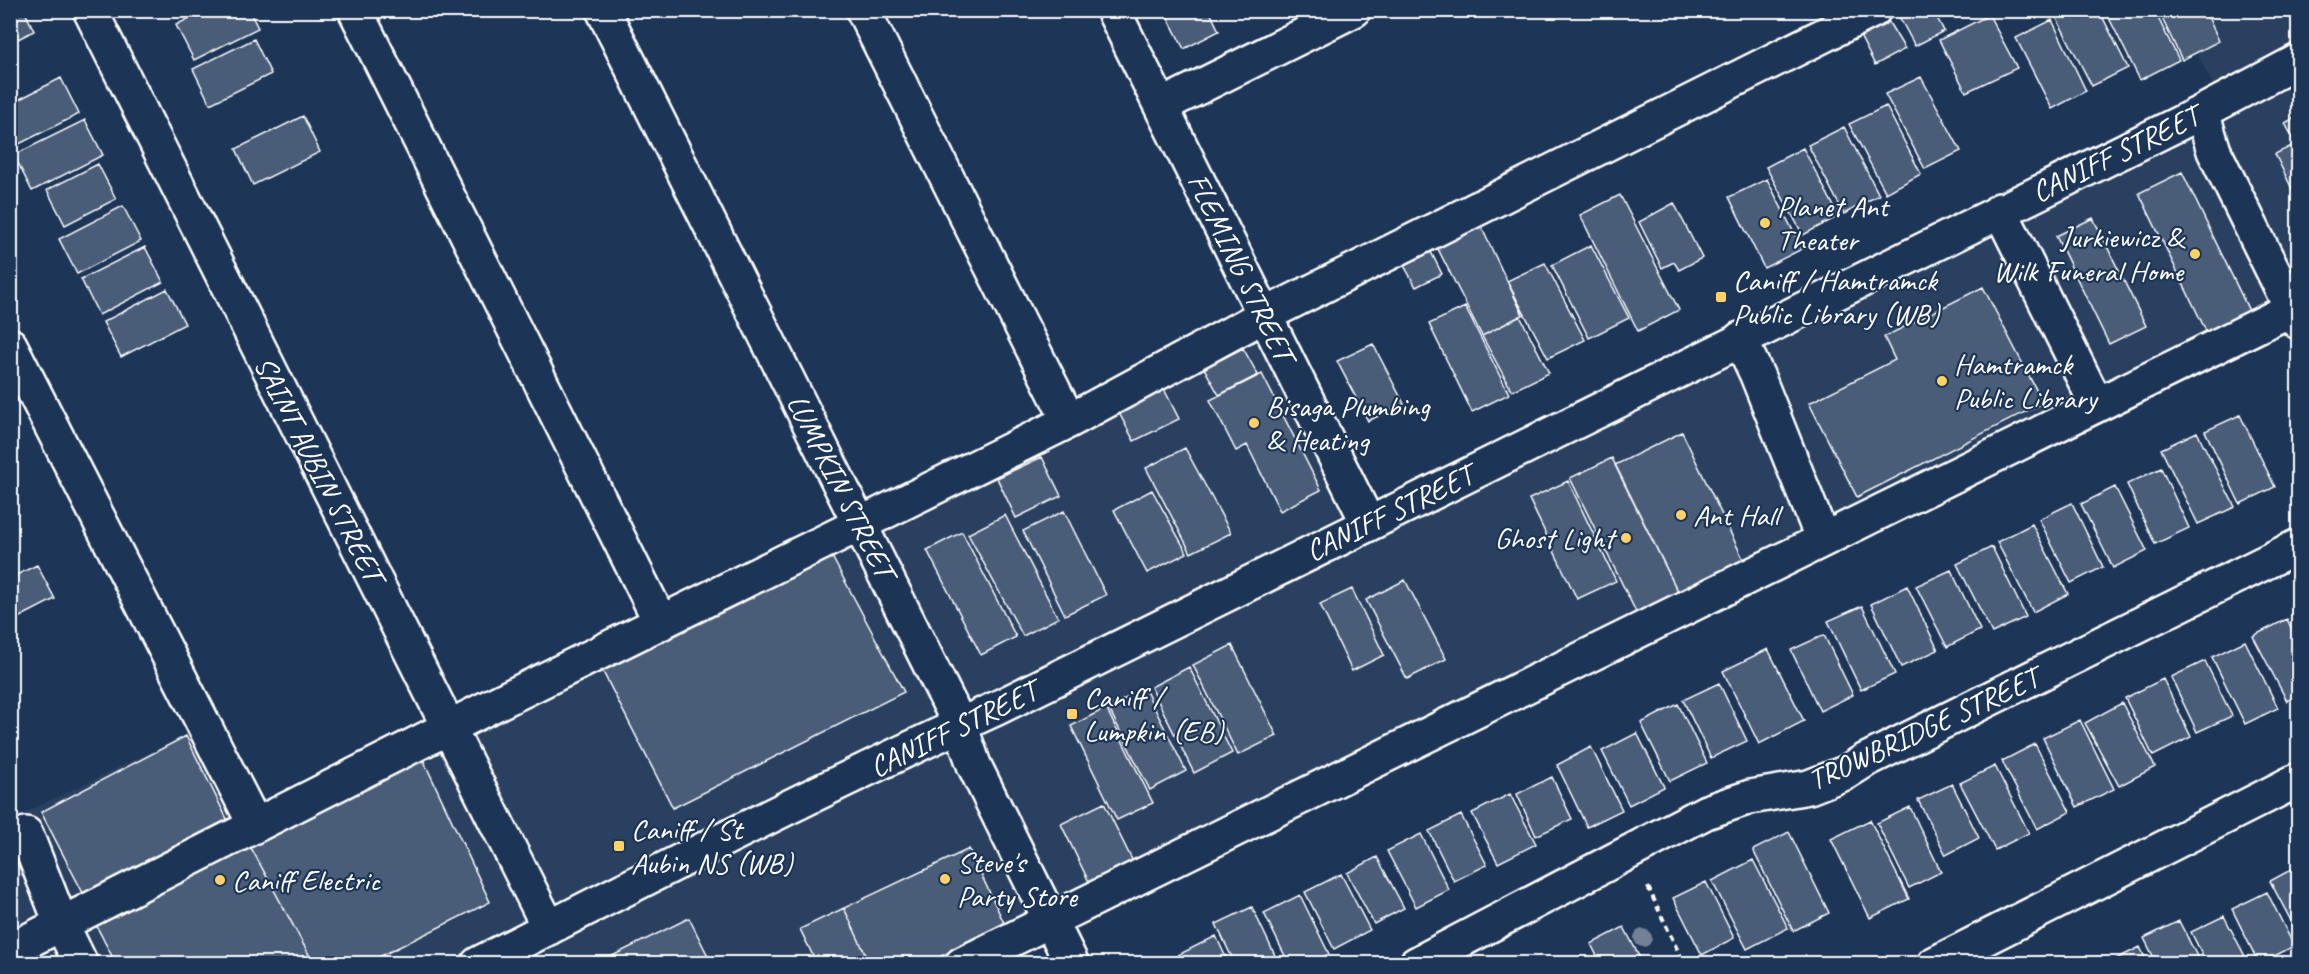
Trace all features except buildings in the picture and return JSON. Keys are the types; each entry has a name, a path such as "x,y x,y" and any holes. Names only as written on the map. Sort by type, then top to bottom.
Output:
{"street":[{"name":"SAINT AUBIN STREET","path":"90,10 549,928"},
{"path":"355,10 661,623"},
{"name":"LUMPKIN STREET","path":"603,10 960,725 974,765 1072,963"},
{"path":"863,10 1069,421"},
{"name":"FLEMING STREET","path":"1113,10 1368,523"},
{"path":"1161,106 1354,10"},
{"path":"10,950 448,728 1069,421 1265,315 1874,10"},
{"name":"CANIFF STREET","path":"478,963 2202,112 2298,61"},
{"path":"962,963 2097,405 2296,312 2214,150 2202,112"},
{"path":"2000,210 2097,405"},
{"path":"1740,339 1757,375 1823,540"},
{"path":"10,345 255,825"},
{"name":"TROWBRIDGE STREET","path":"1416,963 1706,812 1750,797 1809,787 1845,773 1874,755 2298,546"},
{"path":"1934,963 2298,780"},
{"path":"10,843 26,834 61,923 81,963"}],"path":[{"path":"1648,887 1684,963"}],"shaded area":[{"path":"2175,11 2298,11 2298,306 1823,540 1058,936 998,963 12,963 10,820 204,726 254,825 1265,315 1368,523 2221,100"}],"place":[{"name":"Planet Ant Theater","path":"1765,223"},
{"name":"Jurkiewicz & Wilk Funeral Home","path":"2195,254"},
{"name":"Caniff / Hamtramck Public Library (WB)","path":"1721,297"},
{"name":"Hamtramck Public Library","path":"1942,381"},
{"name":"Bisaga Plumbing & Heating","path":"1254,423"},
{"name":"Ant Hall","path":"1681,515"},
{"name":"Ghost Light","path":"1626,538"},
{"name":"Caniff / Lumpkin (EB)","path":"1072,714"},
{"name":"Caniff / St Aubin NS (WB)","path":"619,846"},
{"name":"Steve's Party Store","path":"945,879"},
{"name":"Caniff Electric","path":"220,880"}]}
